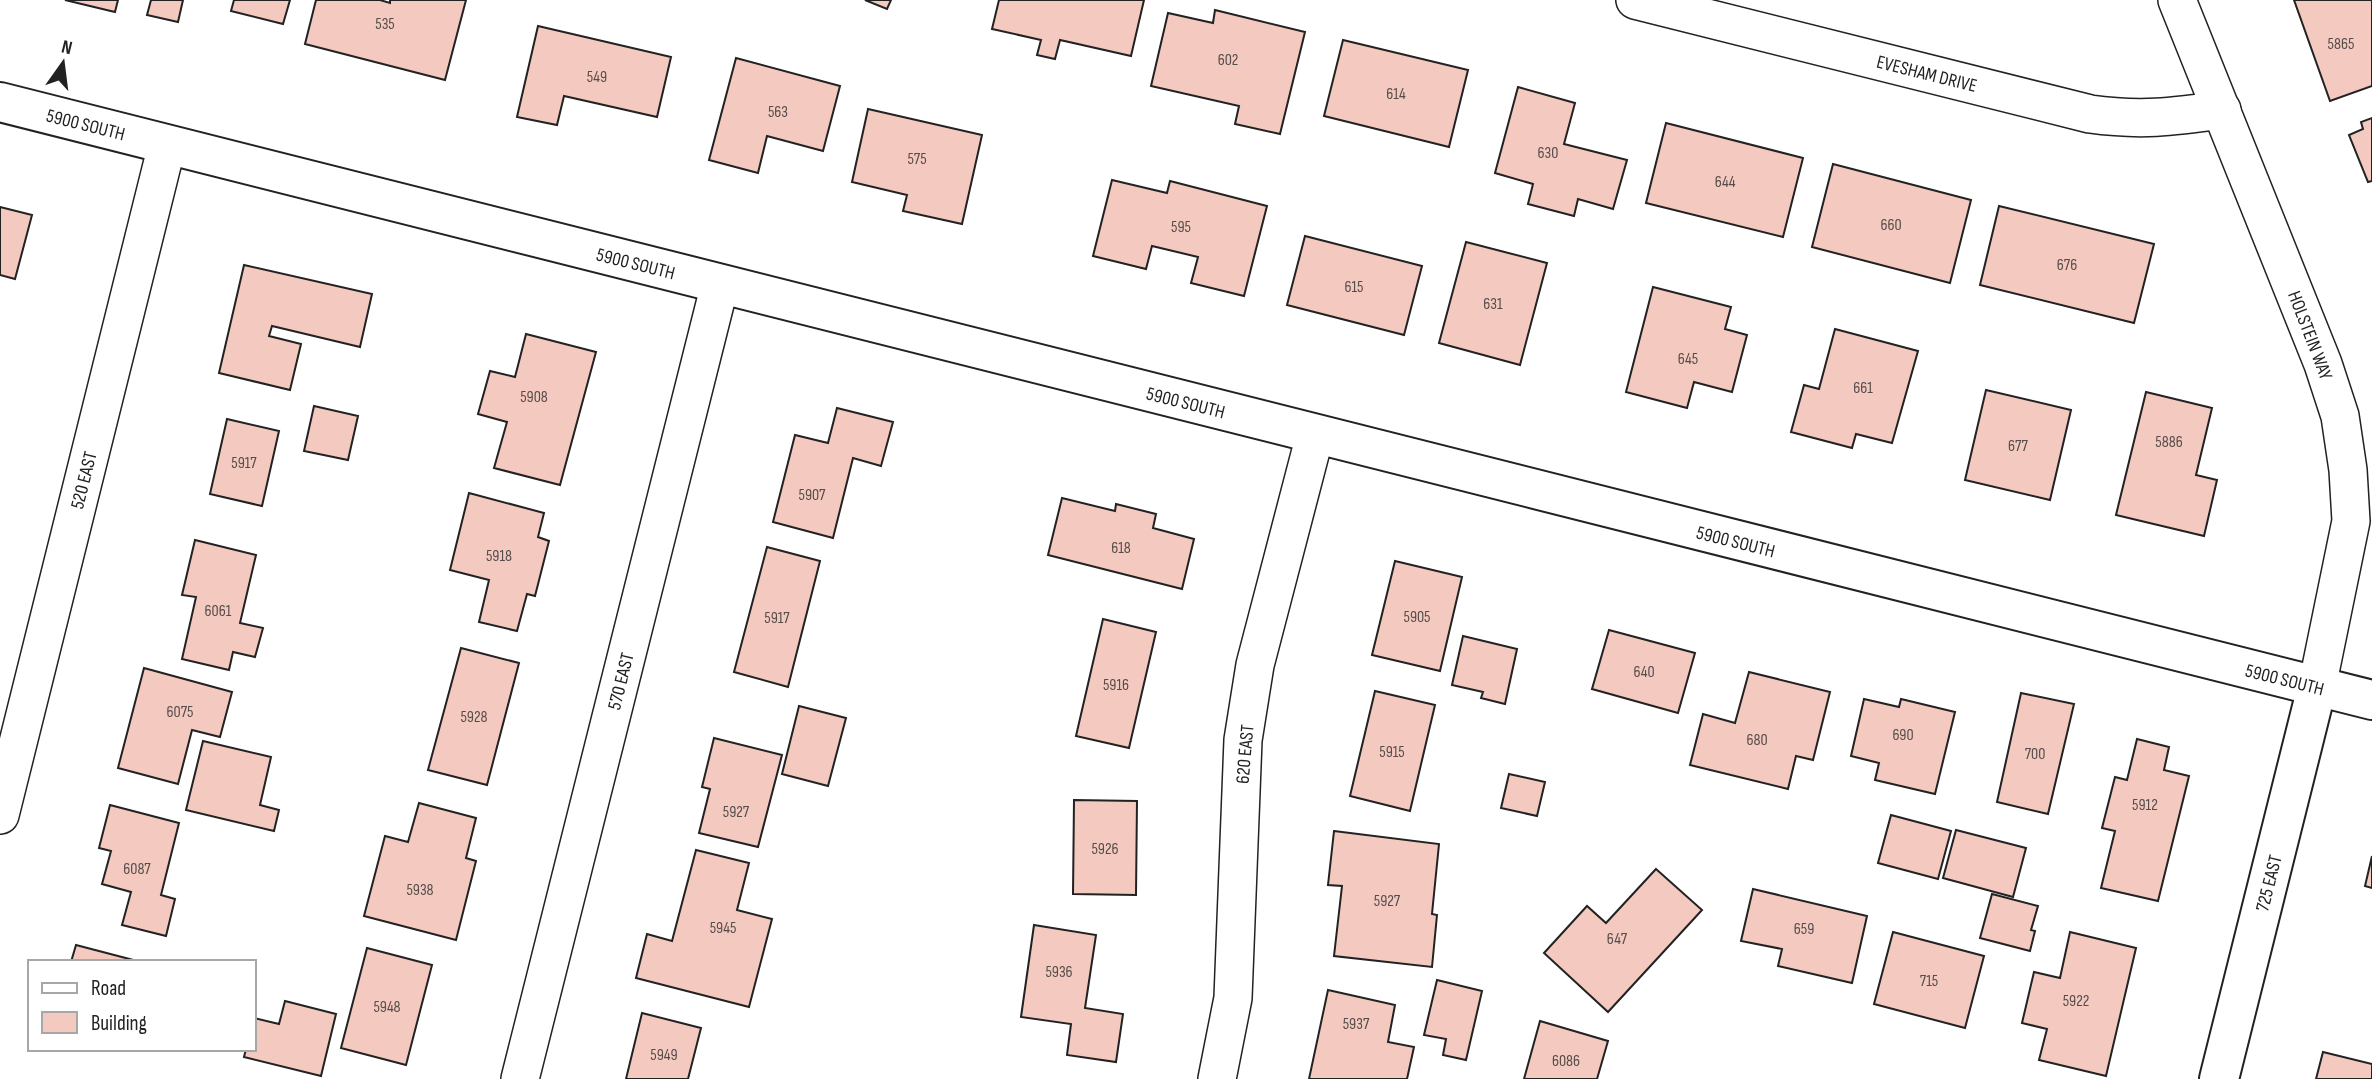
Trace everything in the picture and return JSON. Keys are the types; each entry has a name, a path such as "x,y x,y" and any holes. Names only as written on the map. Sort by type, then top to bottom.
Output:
{"main road":[{"name":"5900 SOUTH","path":"0,102 2372,700"},
{"name":"725 EAST","path":"2219,1079 2317,687"}],"street":[{"name":"EVESHAM DRIVE","path":"1635,0 2090,114 2150,119 2222,110"},
{"name":"HOLSTEIN WAY","path":"2177,0 2323,364 2340,416 2348,470 2351,521 2317,687"},
{"name":"520 EAST","path":"0,815 167,145"},
{"name":"570 EAST","path":"520,1079 720,284"},
{"name":"620 EAST","path":"1217,1079 1233,998 1243,740 1255,665 1315,435"}],"building":[{"path":"65,0 118,0 115,12"},
{"path":"151,0 183,0 178,22 147,15"},
{"path":"234,0 290,0 283,24 231,11"},
{"path":"316,0 380,0 390,3 390,0 466,0 445,80 305,44"},
{"path":"865,0 891,0 887,9"},
{"path":"999,0 1144,0 1131,56 1060,40 1055,59 1037,55 1041,40 992,29"},
{"path":"2294,0 2372,0 2372,86 2330,101"},
{"path":"1215,10 1305,32 1280,134 1235,124 1239,106 1151,86 1168,13 1213,23"},
{"path":"538,26 671,57 657,117 564,96 557,125 517,117"},
{"path":"1343,40 1468,70 1449,147 1324,116"},
{"path":"736,58 840,86 823,151 767,136 758,173 709,160"},
{"path":"1518,87 1575,103 1564,144 1627,160 1613,209 1578,199 1574,216 1528,204 1533,184 1495,173"},
{"path":"868,109 982,135 962,224 903,211 907,195 852,182"},
{"path":"2372,118 2372,181 2368,182 2349,135 2363,129 2361,122"},
{"path":"1666,123 1803,158 1783,237 1646,203"},
{"path":"1833,164 1971,200 1950,283 1812,247"},
{"path":"1112,180 1167,193 1170,181 1267,206 1244,296 1191,283 1198,257 1152,246 1146,269 1093,256"},
{"path":"1999,206 2154,244 2134,323 1980,285"},
{"path":"0,207 32,215 15,279 0,275"},
{"path":"1305,236 1422,266 1404,335 1287,305"},
{"path":"1466,242 1547,263 1520,365 1439,343"},
{"path":"244,265 372,294 360,347 272,326 269,336 301,344 290,390 219,373"},
{"path":"1653,287 1731,307 1725,329 1747,335 1732,392 1694,382 1687,408 1626,392"},
{"path":"1835,329 1918,351 1892,443 1856,434 1852,448 1791,432 1804,385 1819,389"},
{"path":"526,334 596,352 560,485 494,468 507,422 478,414 490,371 515,377"},
{"path":"1986,390 2071,410 2050,500 1965,480"},
{"path":"2146,392 2212,408 2196,475 2217,480 2204,536 2116,515"},
{"path":"314,406 358,416 348,460 304,451"},
{"path":"837,408 893,422 881,466 853,458 833,538 773,522 795,435 828,443"},
{"path":"227,419 279,431 262,506 210,494"},
{"path":"469,493 544,513 538,537 549,541 535,596 527,594 517,631 479,622 489,580 450,570"},
{"path":"1062,498 1115,511 1116,504 1156,514 1153,528 1194,539 1182,589 1048,555"},
{"path":"195,540 256,555 240,623 263,628 255,657 233,652 229,670 182,659 196,597 182,595"},
{"path":"767,547 820,561 788,687 734,672"},
{"path":"1395,561 1462,577 1440,671 1372,655"},
{"path":"1103,619 1156,632 1129,748 1076,736"},
{"path":"1609,630 1695,653 1678,713 1592,689"},
{"path":"1463,636 1517,649 1505,704 1481,698 1483,692 1452,685"},
{"path":"461,648 519,663 487,785 428,770"},
{"path":"144,668 232,692 220,737 192,730 178,784 118,768"},
{"path":"1749,672 1830,692 1813,760 1796,756 1788,789 1690,765 1703,714 1735,723"},
{"path":"1375,691 1435,705 1410,811 1350,796"},
{"path":"2021,693 2074,704 2048,814 1997,802"},
{"path":"1864,699 1899,707 1901,699 1955,712 1935,794 1875,780 1879,763 1851,756"},
{"path":"799,706 846,718 828,786 782,774"},
{"path":"714,738 782,755 758,847 699,833 710,789 702,787"},
{"path":"2137,739 2169,747 2164,770 2189,776 2158,901 2101,888 2115,831 2102,828 2115,777 2127,780"},
{"path":"203,741 271,757 260,805 279,810 274,831 186,810"},
{"path":"1509,774 1545,782 1537,816 1501,808"},
{"path":"1074,800 1137,801 1136,895 1073,894"},
{"path":"419,803 476,818 466,858 476,861 456,940 364,916 385,836 408,842"},
{"path":"110,805 179,823 161,895 175,899 166,936 122,925 131,892 102,884 111,851 99,848"},
{"path":"1891,815 1951,831 1938,879 1878,863"},
{"path":"1956,830 2026,848 2013,897 1943,878"},
{"path":"1334,831 1439,844 1432,914 1437,915 1432,967 1334,956 1342,886 1328,885"},
{"path":"696,850 749,863 737,910 772,919 749,1007 636,978 647,934 672,941"},
{"path":"2372,856 2372,888 2365,886"},
{"path":"1656,869 1702,910 1608,1012 1544,953 1587,906 1606,923"},
{"path":"1753,889 1867,916 1852,983 1778,966 1782,949 1741,941"},
{"path":"1992,894 2038,906 2031,930 2035,931 2030,951 1980,938"},
{"path":"1034,925 1096,935 1085,1008 1123,1014 1116,1062 1067,1055 1071,1024 1021,1017"},
{"path":"1893,932 1984,956 1965,1028 1874,1004"},
{"path":"2070,932 2136,948 2106,1076 2039,1060 2047,1029 2022,1023 2034,972 2060,978"},
{"path":"76,945 133,960 72,960"},
{"path":"367,948 432,965 406,1065 341,1048"},
{"path":"1437,980 1482,991 1466,1060 1443,1055 1446,1039 1424,1035"},
{"path":"1328,990 1395,1005 1388,1042 1414,1047 1407,1079 1309,1079"},
{"path":"285,1001 336,1014 321,1076 244,1057 246,1051 256,1051 256,1018 279,1024"},
{"path":"642,1013 701,1028 688,1079 626,1079"},
{"path":"1540,1021 1608,1041 1597,1079 1524,1079"},
{"path":"2323,1052 2372,1064 2372,1079 2316,1079"}]}
